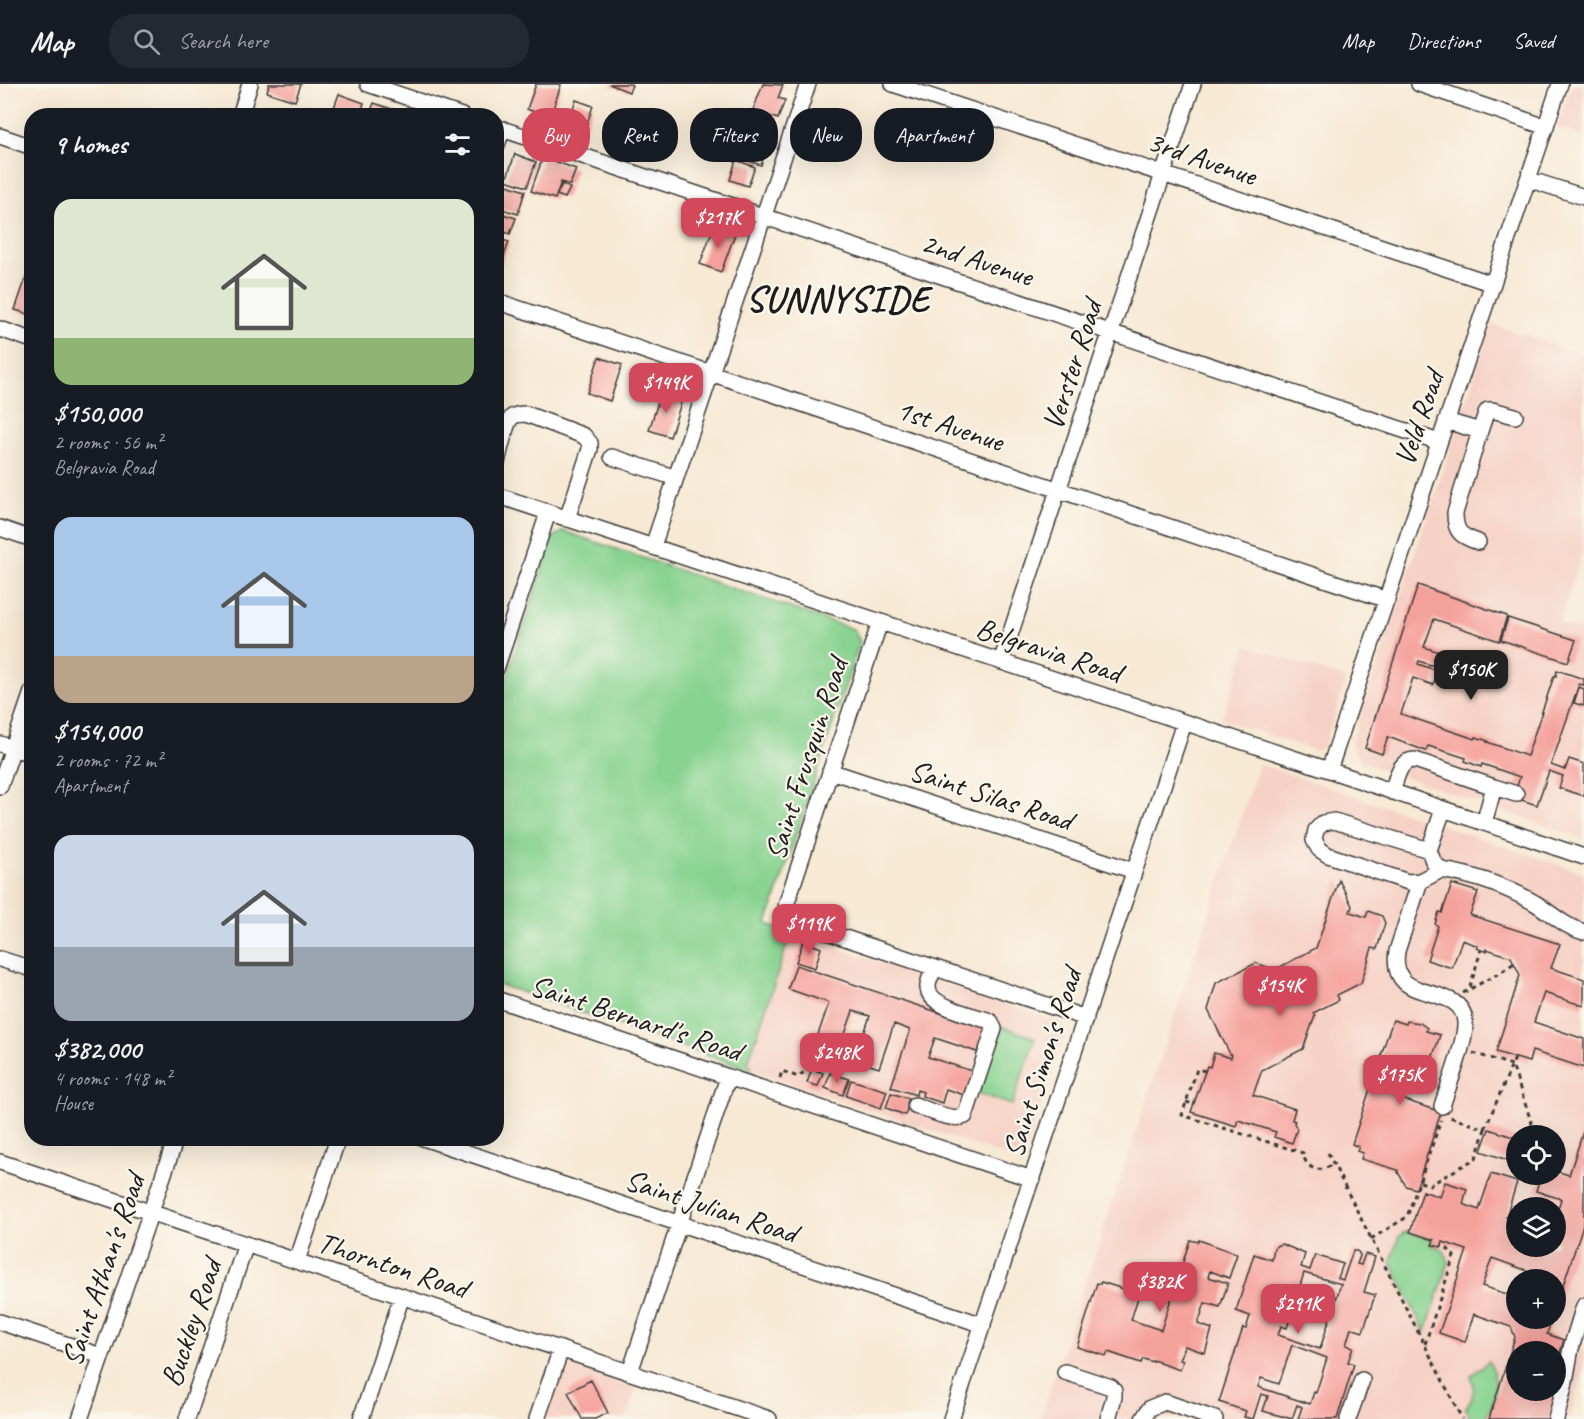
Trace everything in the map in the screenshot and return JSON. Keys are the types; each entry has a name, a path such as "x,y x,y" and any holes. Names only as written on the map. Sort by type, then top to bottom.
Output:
{"street":[{"path":"242,108 250,84"},
{"path":"368,84 438,108"},
{"path":"653,546 808,84"},
{"name":"3rd Avenue","path":"893,84 1493,284"},
{"name":"Verster Road","path":"1001,662 1193,84"},
{"path":"1419,84 1546,127"},
{"name":"Veld Road","path":"1329,770 1560,84"},
{"name":"2nd Avenue","path":"504,129 1439,442"},
{"path":"0,136 24,144"},
{"path":"1528,178 1584,197"},
{"name":"1st Avenue","path":"504,304 1387,600"},
{"path":"0,329 24,337"},
{"path":"1478,542 1458,532 1455,513 1486,413 1492,410 1515,416"},
{"path":"504,439 509,422 514,416 526,414 584,436 590,443 567,519"},
{"path":"1446,421 1480,431"},
{"path":"612,456 676,478"},
{"name":"Belgravia Road","path":"504,498 1329,770 1584,857"},
{"path":"504,645 548,513"},
{"path":"0,528 24,536"},
{"name":"Saint Frusquin Road","path":"880,622 787,902 788,914 797,922 934,968"},
{"path":"0,786 6,746 24,709"},
{"name":"Saint Simon's Road","path":"951,1419 1184,723"},
{"path":"6,746 24,752"},
{"path":"1392,792 1401,767 1408,760 1415,760 1515,794"},
{"name":"Saint Silas Road","path":"830,771 1134,871"},
{"path":"1484,823 1494,787"},
{"path":"1441,870 1433,861 1429,850 1443,810"},
{"path":"1429,850 1334,821 1323,823 1316,830 1314,840 1319,849 1328,855 1408,882 1420,881 1441,870 1494,884 1534,903 1563,923 1584,932"},
{"path":"1420,881 1397,951 1396,961 1401,980 1408,986 1451,1000 1464,1013 1466,1033 1442,1106"},
{"path":"0,959 24,966"},
{"path":"915,1106 954,1119 965,1116 994,1029 991,1022 987,1020 933,1000 928,986 934,968 1086,1018"},
{"name":"Saint Bernard's Road","path":"504,1002 1032,1179"},
{"path":"630,1372 728,1077"},
{"name":"Saint Athan's Road","path":"83,1418 101,1356 173,1146"},
{"path":"297,1261 335,1146"},
{"name":"Saint Julian Road","path":"447,1146 983,1325"},
{"name":"Thornton Road","path":"0,1162 769,1419"},
{"name":"Buckley Road","path":"187,1419 246,1244"},
{"path":"361,1419 402,1296"},
{"path":"1556,1419 1571,1348 1584,1306"},
{"path":"0,1322 101,1356"},
{"path":"537,1419 561,1349"},
{"path":"1065,1372 1111,1387 1114,1397 1108,1419"},
{"path":"1348,1419 1362,1380"},
{"path":"1143,1419 1150,1408 1165,1402 1215,1419"}],"path":[{"path":"1469,989 1481,950"},
{"path":"1451,1000 1514,963"},
{"path":"1461,1048 1512,1065"},
{"path":"778,1083 782,1071 798,1077 829,1051"},
{"path":"1420,1182 1431,1185 1476,1158 1485,1129 1515,1058"},
{"path":"1512,1065 1532,1125"},
{"path":"1205,1071 1197,1069 1182,1115 1303,1153 1306,1163 1314,1169 1325,1169 1333,1163"},
{"path":"1186,1102 1194,1104"},
{"path":"1371,1239 1407,1217 1443,1115 1485,1129"},
{"path":"1328,1153 1462,1419"},
{"path":"1425,1344 1454,1256 1442,1245"}],"shaded area":[{"path":"1572,84 1584,84 1584,136 1557,127"},
{"path":"1492,324 1584,355 1584,548 1559,623 1584,632 1584,839 1361,762 1351,744"},
{"path":"1247,646 1347,679 1324,747 1316,751 1221,720"},
{"path":"1259,764 1584,873 1584,1366 1570,1419 1040,1419"},
{"path":"797,935 1060,1022 1065,1033 1023,1158 1015,1159 752,1070 748,1063 789,939"},
{"path":"567,1365 636,1388 626,1419 546,1419 564,1367"}],"green space":[{"path":"563,531 853,629 860,641 767,924 797,935 789,939 748,1062 752,1070 504,986 504,685 553,537"},
{"path":"1000,1026 1035,1038 1012,1105 977,1093"},
{"path":"1407,1231 1433,1240 1431,1245 1443,1249 1449,1262 1425,1333 1391,1262 1399,1236"},
{"path":"1489,1361 1495,1383 1492,1405 1484,1419 1471,1419 1465,1408 1473,1393 1471,1376"}],"building":[{"path":"269,84 301,84 295,101 267,92"},
{"path":"536,84 561,85 553,108 527,108"},
{"path":"609,84 630,84 632,85 629,92"},
{"path":"763,84 783,85 778,98 785,100 778,119 778,108 754,108"},
{"path":"339,94 364,103 362,108 334,108"},
{"path":"576,100 593,106 590,115 590,108 573,108"},
{"path":"374,103 388,108 372,108"},
{"path":"515,154 522,157 522,162 536,162 527,187 506,180"},
{"path":"541,162 557,162 576,169 570,185 561,182 555,199 531,191"},
{"path":"735,162 755,167 748,186 730,180"},
{"path":"504,184 525,191 518,214 504,210"},
{"path":"562,184 570,188 565,198 557,195"},
{"path":"720,211 728,214 723,227 715,224"},
{"path":"504,214 516,218 510,234 504,232"},
{"path":"714,226 735,234 721,272 700,264"},
{"path":"504,240 509,242 504,256"},
{"path":"24,284 24,313 15,310"},
{"path":"599,357 622,365 610,401 587,393"},
{"path":"662,390 683,397 670,437 649,430"},
{"path":"1418,585 1507,616 1499,641 1434,619 1424,647 1445,654 1440,668 1419,661 1418,664 1438,671 1433,685 1413,678 1401,714 1475,739 1476,737 1488,741 1527,756 1557,670 1584,679 1584,685 1579,684 1551,765 1565,770 1569,759 1584,764 1584,796 1559,788 1563,776 1549,771 1537,805 1518,799 1515,792 1520,777 1482,764 1481,767 1465,761 1466,758 1428,746 1426,751 1388,737 1382,754 1365,748"},
{"path":"1508,618 1576,640 1568,662 1501,640"},
{"path":"1579,687 1584,689 1584,706 1574,703"},
{"path":"1339,880 1352,906 1350,912 1366,917 1368,911 1382,916 1385,923 1377,949 1372,948 1361,983 1337,995 1339,1000 1313,1013 1315,1016 1303,1049 1262,1070 1253,1095 1295,1109 1292,1120 1295,1121 1297,1129 1292,1143 1274,1137 1276,1132 1238,1120 1236,1126 1191,1112 1207,1066 1210,1067 1214,1053 1231,1058 1232,1055 1208,1010 1216,983 1256,963 1282,972 1280,967 1316,948"},
{"path":"1452,884 1478,892 1470,915 1560,944 1551,968 1584,979 1584,1006 1544,993 1534,1022 1584,1039 1584,1068 1532,1051 1529,1062 1496,1052 1520,975 1511,957 1487,949 1487,951 1481,950 1477,948 1478,946 1462,940 1452,968 1427,960 1438,926 1435,924 1439,912 1442,913"},
{"path":"803,941 821,948 815,968 796,962"},
{"path":"796,965 988,1029 980,1053 935,1038 928,1057 975,1072 967,1096 946,1089 942,1103 922,1096 923,1092 917,1090 916,1095 891,1087 910,1030 894,1024 879,1068 855,1060 870,1016 853,1011 838,1054 814,1046 829,1003 788,989"},
{"path":"1393,1020 1406,1024 1407,1021 1420,1023 1427,1028 1426,1031 1440,1035 1427,1074 1412,1069 1408,1080 1417,1083 1418,1088 1414,1091 1405,1089 1402,1099 1441,1112 1416,1189 1406,1186 1398,1170 1361,1159 1363,1153 1357,1151 1359,1147 1352,1144 1370,1089 1379,1092 1389,1061 1380,1058"},
{"path":"812,1069 823,1073 818,1086 807,1083"},
{"path":"830,1073 849,1079 843,1095 825,1088"},
{"path":"851,1080 887,1091 881,1108 846,1096"},
{"path":"891,1093 910,1099 905,1115 886,1108"},
{"path":"1489,1129 1506,1135 1506,1160 1481,1151"},
{"path":"1584,1129 1584,1222 1566,1277 1566,1269 1522,1269 1492,1258 1482,1286 1506,1294 1506,1325 1474,1314 1465,1342 1439,1333 1467,1250 1443,1242 1441,1247 1432,1245 1434,1240 1410,1232 1423,1191 1440,1197 1445,1182 1467,1189 1463,1204 1479,1210 1491,1174 1506,1179 1506,1185 1516,1185 1512,1197 1506,1197 1506,1257 1566,1257 1566,1197 1555,1197 1536,1191 1538,1185 1566,1185 1566,1174 1569,1175"},
{"path":"1190,1240 1198,1242 1199,1240 1237,1254 1229,1278 1210,1271 1208,1277 1228,1283 1220,1307 1205,1303 1198,1324 1212,1329 1205,1353 1185,1346 1180,1360 1183,1361 1180,1370 1153,1360 1153,1362 1143,1359 1141,1363 1108,1352 1106,1356 1077,1347 1097,1283 1101,1282 1139,1294 1131,1320 1161,1330"},
{"path":"1282,1244 1305,1254 1301,1267 1310,1270 1315,1255 1343,1264 1338,1278 1343,1280 1353,1251 1357,1251 1360,1256 1357,1264 1361,1265 1365,1254 1375,1257 1364,1292 1375,1295 1363,1332 1351,1328 1346,1345 1353,1347 1348,1362 1354,1364 1337,1419 1298,1419 1302,1407 1297,1405 1292,1419 1263,1411 1268,1396 1261,1394 1253,1419 1244,1417 1246,1411 1219,1402 1243,1328 1246,1329 1250,1316 1236,1311 1254,1254 1272,1260 1274,1248","holes":["1304,1273 1341,1284 1320,1349 1278,1335 1281,1326 1287,1328","1292,1345 1327,1358 1316,1393 1314,1392 1310,1404 1258,1387 1261,1378 1279,1384"]},
{"path":"1512,1329 1549,1329 1547,1334 1564,1340 1514,1341 1515,1337"},
{"path":"1506,1365 1506,1401 1555,1401 1549,1419 1489,1419"},
{"path":"591,1380 608,1413 595,1419 582,1419 568,1392"}],"district":[{"name":"SUNNYSIDE","path":"838,298"}]}
